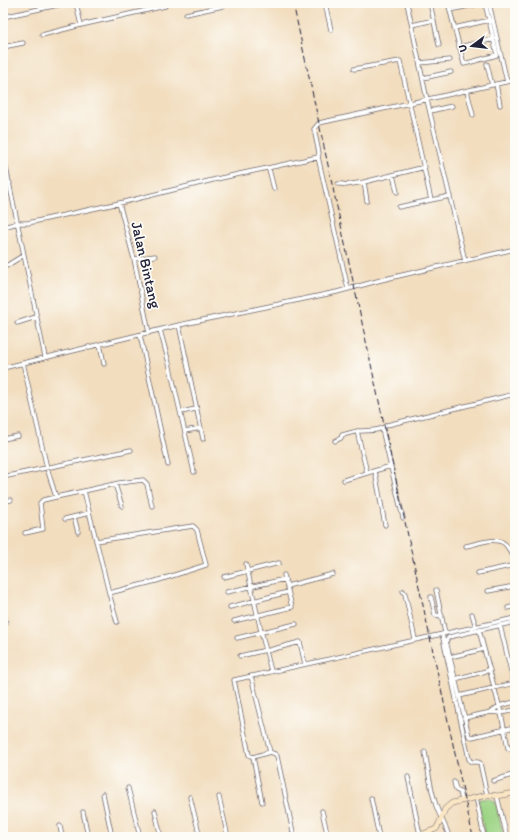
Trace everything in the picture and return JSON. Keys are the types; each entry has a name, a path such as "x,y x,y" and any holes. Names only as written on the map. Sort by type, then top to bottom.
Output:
{"main road":[{"path":"410,837 433,830 439,824 444,809 449,805 476,797 515,793"}],"street":[{"path":"3,17 67,3"},
{"path":"76,3 81,25"},
{"path":"42,36 81,25 165,6 167,3"},
{"path":"186,14 223,6 226,3"},
{"path":"325,3 331,30"},
{"path":"407,3 422,78 465,261"},
{"path":"430,3 439,45"},
{"path":"448,3 463,64 496,56 497,52 489,3"},
{"path":"450,10 484,3 491,20 507,82"},
{"path":"412,25 434,20"},
{"path":"454,28 491,20"},
{"path":"459,47 494,39"},
{"path":"3,47 23,43"},
{"path":"420,63 450,60"},
{"path":"354,69 400,61 431,200"},
{"path":"487,64 500,105"},
{"path":"422,78 451,72"},
{"path":"348,289 318,157 319,153 314,129 319,123 515,80"},
{"path":"467,91 473,115"},
{"path":"430,111 452,106"},
{"path":"3,153 45,357"},
{"path":"3,227 119,203 221,178 318,157"},
{"path":"338,184 346,185 364,182 424,167"},
{"path":"269,168 274,189"},
{"path":"393,175 397,192"},
{"path":"364,182 367,201"},
{"path":"3,185 10,183"},
{"path":"399,207 450,196"},
{"name":"Jalan Bintang","path":"119,203 134,259 149,333"},
{"path":"3,368 179,325 348,289 515,249"},
{"path":"3,268 24,255"},
{"path":"134,259 155,256"},
{"path":"17,323 36,317"},
{"path":"179,325 203,439"},
{"path":"160,330 181,412 194,472"},
{"path":"140,335 168,465"},
{"path":"100,344 104,364"},
{"path":"23,363 47,468 56,497"},
{"path":"335,441 341,438 342,435 357,431 382,429 387,425 515,394"},
{"path":"3,399 3,404"},
{"path":"181,412 196,409"},
{"path":"185,431 201,428"},
{"path":"382,429 403,518"},
{"path":"357,431 367,473"},
{"path":"3,439 18,436"},
{"path":"3,477 132,450"},
{"path":"344,480 391,466"},
{"path":"375,471 385,525"},
{"path":"25,533 44,528 40,503 42,500 115,484 141,480 145,481 152,506"},
{"path":"115,484 122,506"},
{"path":"84,491 117,622"},
{"path":"3,501 11,500"},
{"path":"64,519 89,513"},
{"path":"74,517 78,532"},
{"path":"96,541 193,526 197,530 205,561 206,565 202,567 109,593"},
{"path":"466,546 492,540 500,541 515,557"},
{"path":"224,576 280,563"},
{"path":"246,564 271,671"},
{"path":"478,573 515,564"},
{"path":"287,586 333,574"},
{"path":"227,592 284,577 287,586 292,608 234,621"},
{"path":"488,591 515,586"},
{"path":"436,590 442,616 443,634 470,760 472,762 480,762 487,795"},
{"path":"403,591 406,594 415,639"},
{"path":"230,607 288,592"},
{"path":"431,598 435,615 442,616"},
{"path":"508,608 515,606"},
{"path":"3,614 6,623 3,623"},
{"path":"472,614 476,627"},
{"path":"262,802 252,757 250,757 249,754 234,680 515,618"},
{"path":"515,622 448,638 446,641 469,735 471,737 515,727"},
{"path":"237,638 296,624"},
{"path":"460,696 514,684 500,625"},
{"path":"479,630 495,688 508,748 515,747"},
{"path":"240,656 300,642 305,664"},
{"path":"450,656 484,649"},
{"path":"509,664 515,663"},
{"path":"455,679 490,670"},
{"path":"252,676 270,752"},
{"path":"491,712 499,706 515,702"},
{"path":"464,718 491,712 501,713 515,710"},
{"path":"252,757 270,752 277,756 294,837"},
{"path":"426,752 435,802 441,819 446,826 449,837"},
{"path":"493,781 515,774"},
{"path":"408,777 420,835"},
{"path":"454,782 456,790 460,792 462,800"},
{"path":"128,788 140,837"},
{"path":"103,794 112,837"},
{"path":"497,796 507,837"},
{"path":"190,797 200,837"},
{"path":"219,797 228,837"},
{"path":"476,797 484,837"},
{"path":"371,798 379,837"},
{"path":"155,811 161,837"},
{"path":"83,812 88,837"},
{"path":"322,812 328,837"},
{"path":"60,826 62,837"}],"green space":[{"path":"488,798 495,801 504,837 485,837 478,800"}],"railway":[{"path":"293,3 473,837"}]}
